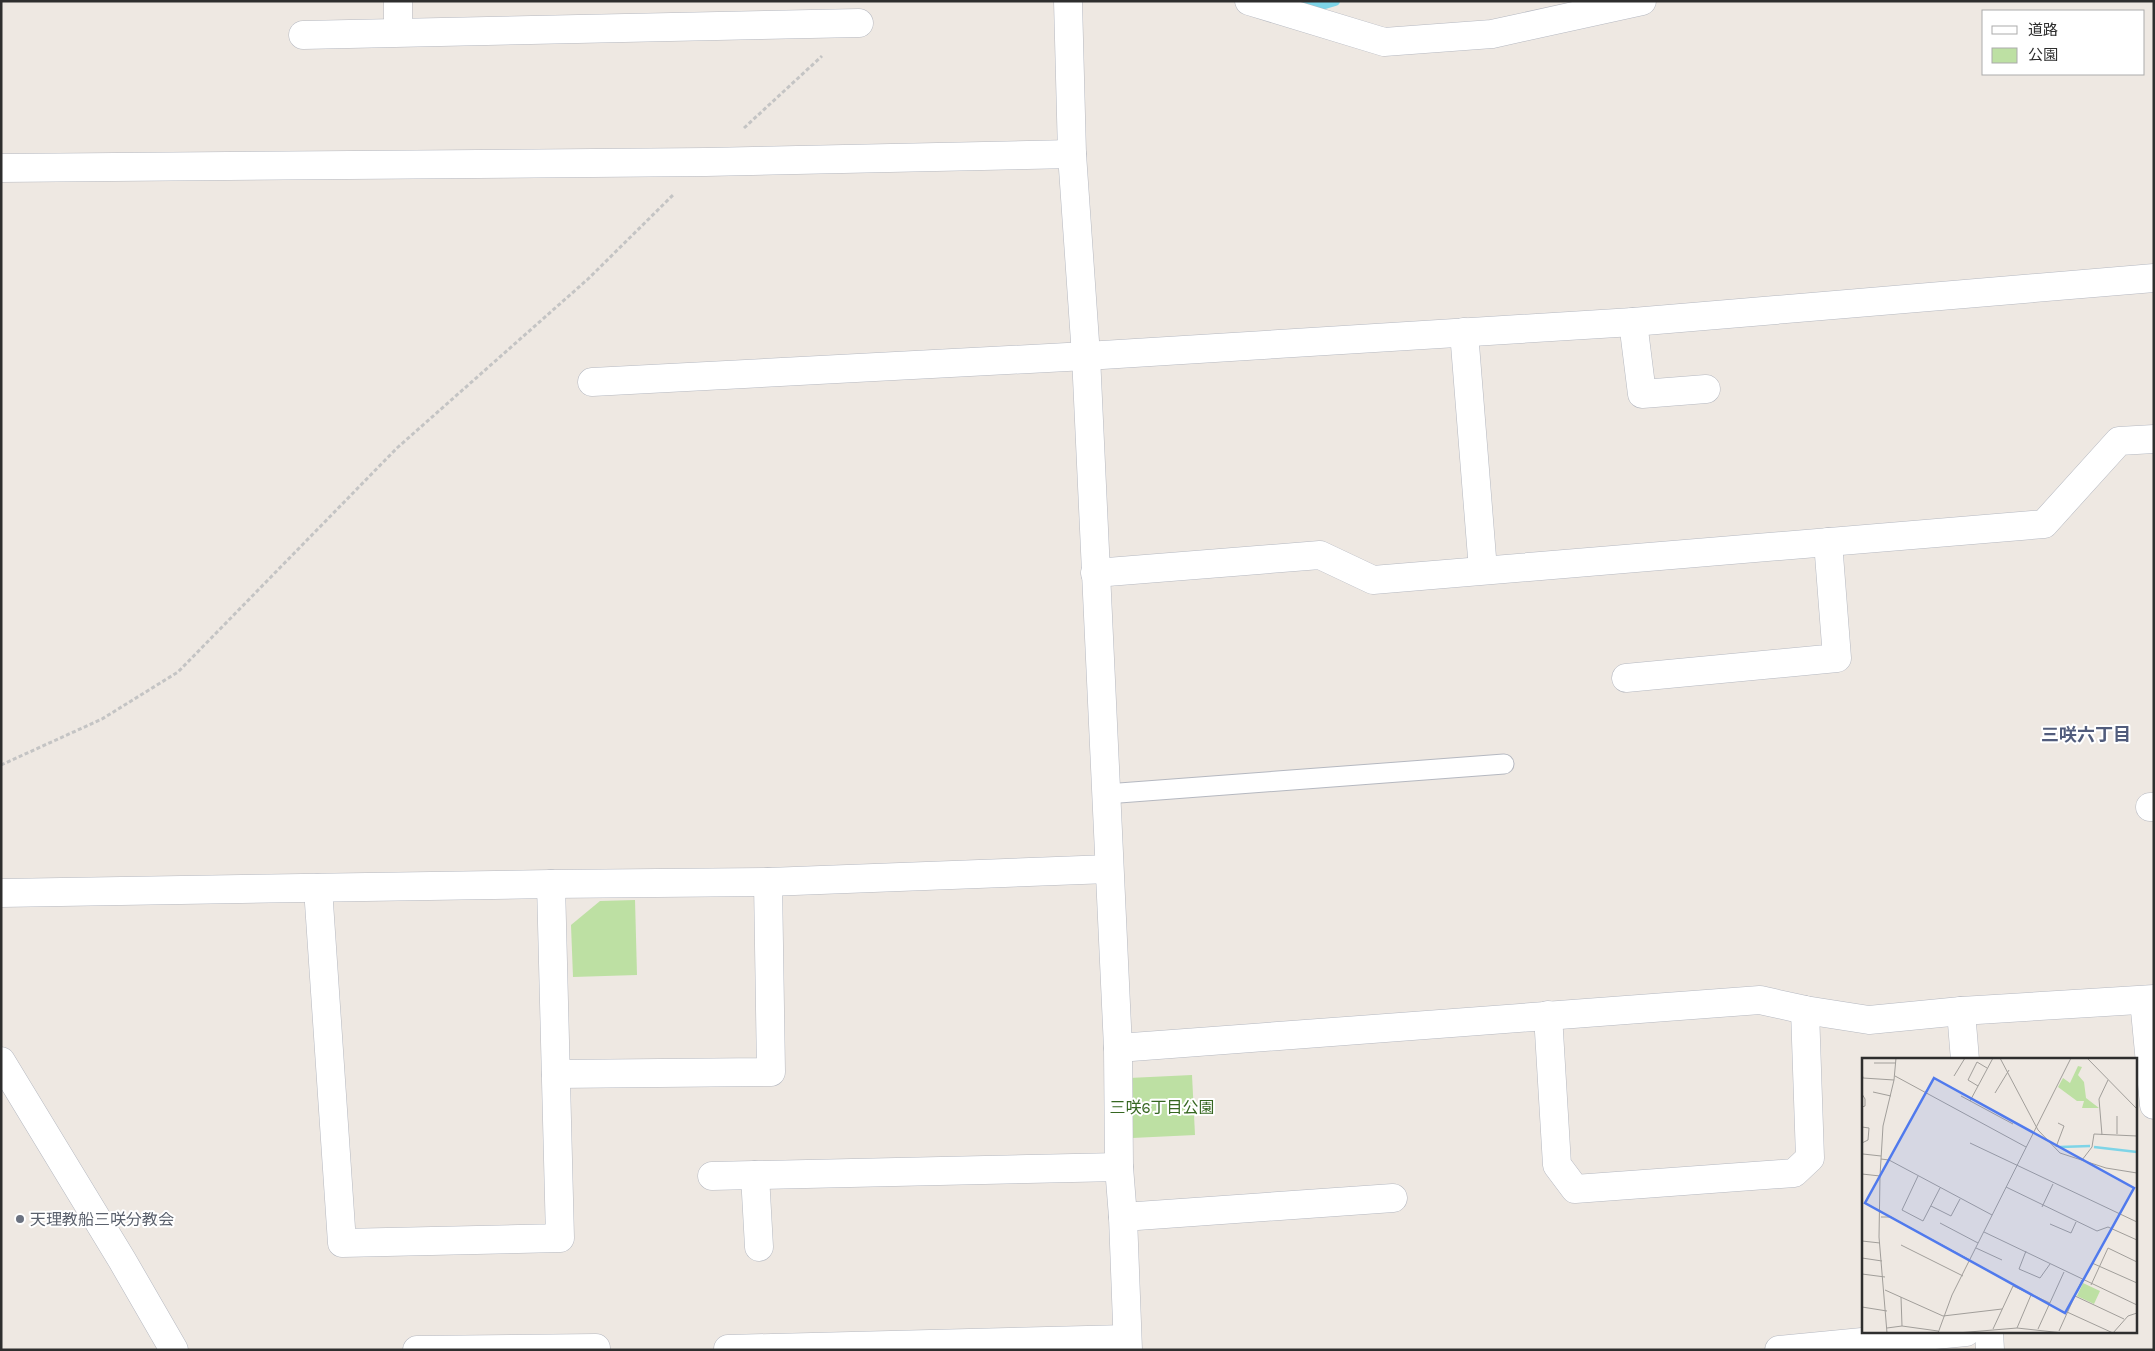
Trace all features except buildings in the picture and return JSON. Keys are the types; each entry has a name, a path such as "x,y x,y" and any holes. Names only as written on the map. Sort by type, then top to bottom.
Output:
{"street":[{"path":"398,1 398,32"},
{"path":"728,1350 1127,1344 1124,1217 1120,1168 1118,1048 1086,356 1072,154 1068,1"},
{"path":"1249,1 1319,12 1384,42 1492,34 1595,6 1642,1"},
{"path":"303,35 859,22"},
{"path":"1,168 706,162 1072,154"},
{"path":"592,382 1086,356 1633,322 2154,278"},
{"path":"1633,322 1642,394 1706,389"},
{"path":"1464,332 1483,570"},
{"path":"1095,573 1320,555 1373,580 2044,524 2119,441 2154,438"},
{"path":"1626,678 1837,658 1828,542"},
{"path":"1,893 768,882 1109,869"},
{"path":"556,1074 771,1072 768,882"},
{"path":"318,888 342,1243 560,1238 551,884"},
{"path":"1118,1048 1760,1000 1804,1010 1868,1020 1961,1011 2149,999 2154,1105"},
{"path":"1548,1015 1557,1165 1575,1189 1794,1173 1810,1158 1804,1010"},
{"path":"1961,1011 1965,1058"},
{"path":"1,1061 122,1260 174,1350"},
{"path":"712,1176 1120,1168"},
{"path":"755,1175 759,1247"},
{"path":"1124,1217 1393,1198"},
{"path":"1787,1349 1945,1334"},
{"path":"1989,1334 1990,1350"},
{"path":"417,1350 596,1348"}],"lane":[{"path":"1106,794 1504,764"}],"path":[{"path":"743,129 823,56"},
{"path":"1,766 102,719 178,672 397,448 588,279 706,162"}],"green space":[{"path":"635,900 637,975 573,977 571,925 600,901"},
{"name":"三咲6丁目公園","path":"1192,1075 1195,1135 1132,1138 1129,1078"}],"waterway":[{"path":"1301,1 1318,6 1335,1"}],"place":[{"name":"天理教船三咲分教会","path":"20,1219"}],"district":[{"name":"三咲六丁目","path":"2086,735"}]}
